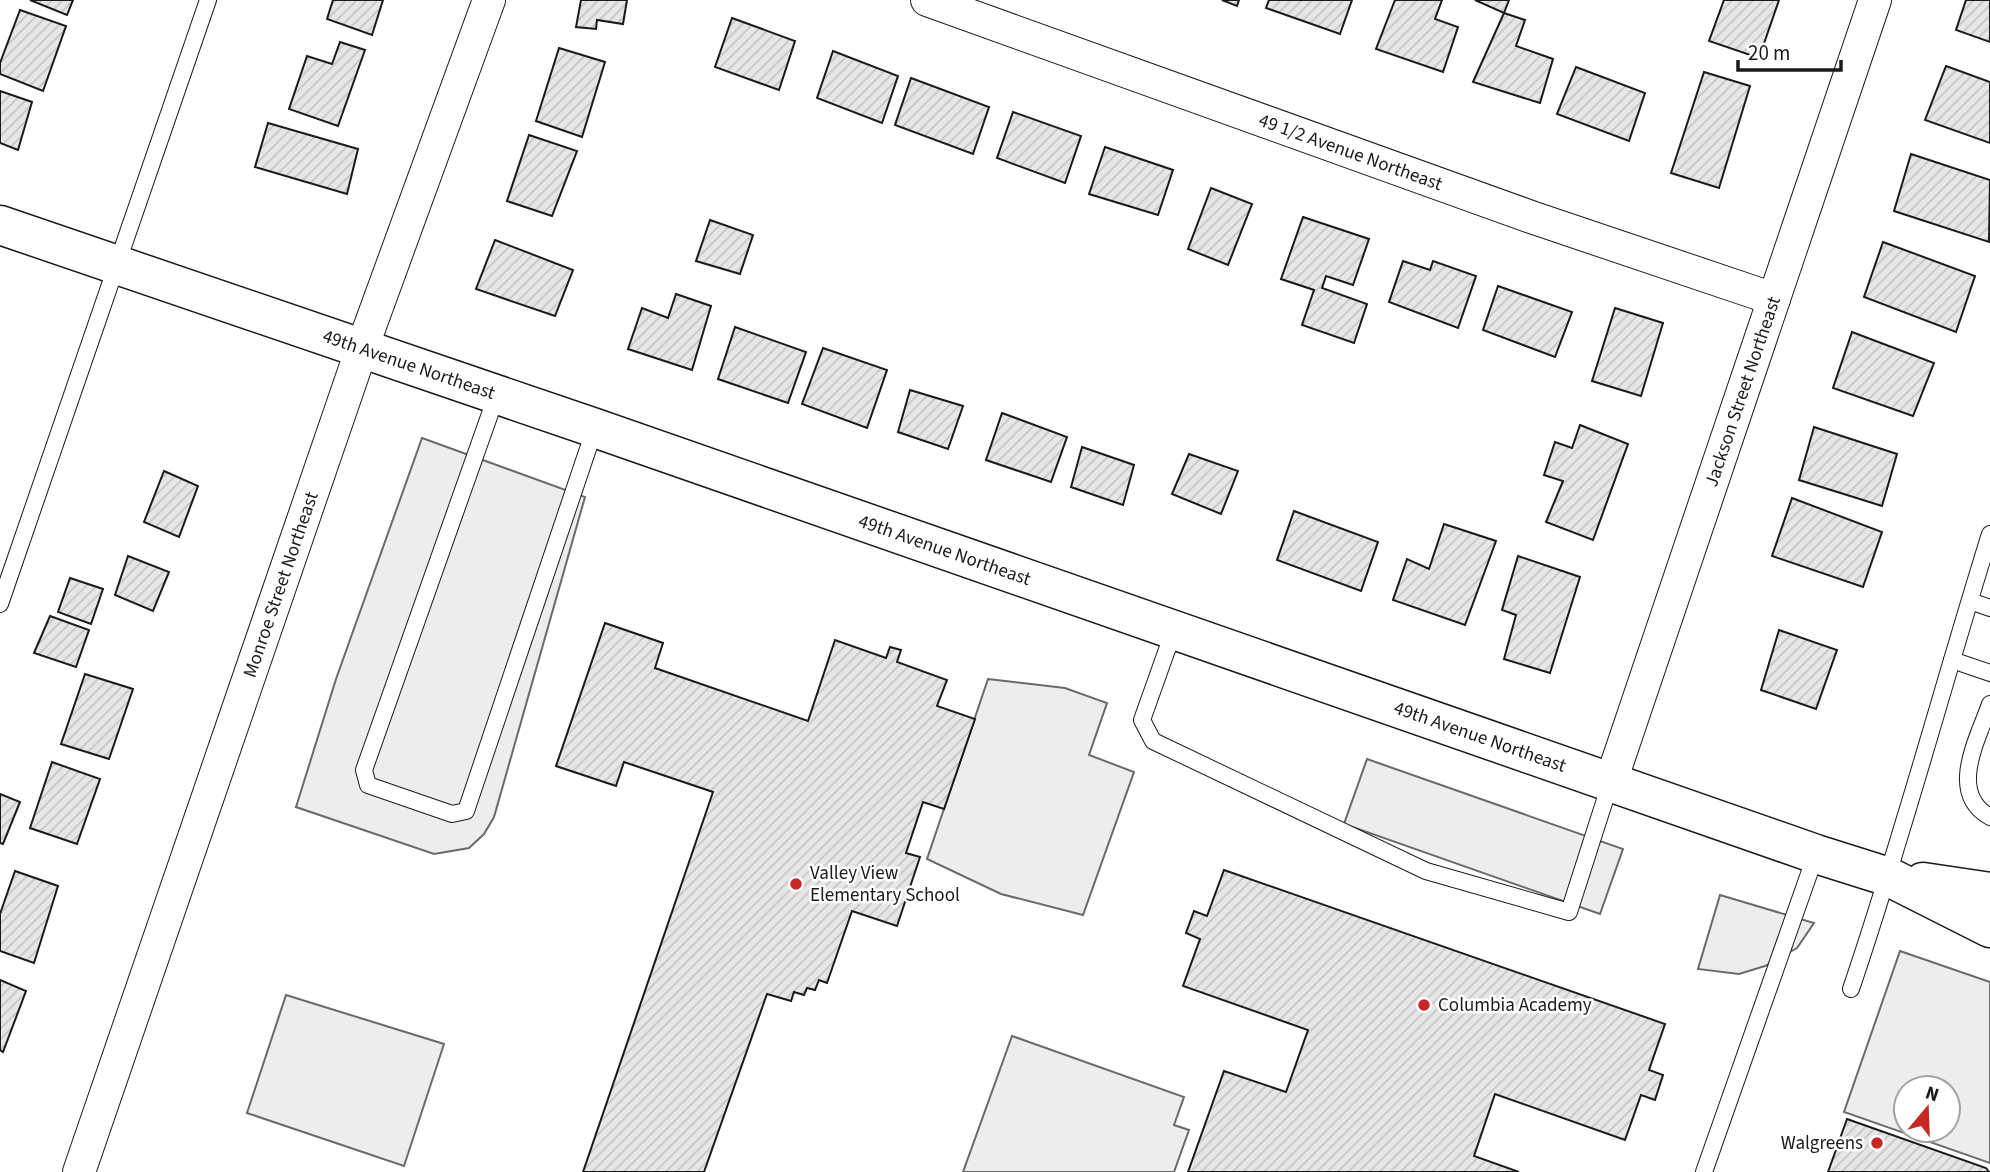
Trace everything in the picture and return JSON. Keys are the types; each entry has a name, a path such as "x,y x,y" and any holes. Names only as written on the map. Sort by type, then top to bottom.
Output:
{"street":[{"name":"Monroe Street Northeast","path":"79,1172 362,348 489,0"},
{"name":"49 1/2 Avenue Northeast","path":"928,0 1521,214 1774,299"},
{"name":"Jackson Street Northeast","path":"1611,782 1875,0"},
{"name":"49th Avenue Northeast","path":"0,225 497,394 1816,854 1889,877 1990,892"},
{"name":"49th Avenue Northeast","path":"1889,877 1990,928"}],"lane":[{"path":"0,604 208,0"},
{"path":"497,394 364,770 368,785 428,806 452,814 466,811 595,428"},
{"path":"1851,989 1889,877 1990,534"},
{"path":"1969,601 1990,608"},
{"path":"1174,630 1142,720 1153,741 1426,871 1569,912 1611,782"},
{"path":"1952,660 1990,673"},
{"path":"1990,704 1969,761 1967,782 1972,802 1990,817"},
{"path":"1704,1172 1816,854"}],"shaded area":[{"path":"422,438 585,497 494,817 484,834 469,848 434,854 296,807 336,679"},
{"path":"988,679 1065,688 1107,703 1089,755 1134,772 1083,915 1001,894 927,859"},
{"path":"1367,759 1623,849 1600,914 1344,824"},
{"path":"1720,895 1814,923 1797,948 1765,966 1739,974 1698,969"},
{"path":"1900,951 1990,982 1990,1163 1936,1144 1962,1144 1962,1074 1892,1074 1892,1129 1844,1112"},
{"path":"286,995 444,1044 404,1166 247,1113"},
{"path":"1012,1036 1184,1097 1174,1125 1189,1130 1174,1172 963,1172"}],"building":[{"path":"30,0 73,0 67,15"},
{"path":"333,0 383,0 372,35 327,19"},
{"path":"581,0 627,0 623,24 597,20 596,29 576,27"},
{"path":"1222,0 1239,0 1237,6"},
{"path":"1269,0 1352,0 1340,34 1266,8"},
{"path":"1395,0 1442,0 1435,19 1458,27 1443,72 1376,49"},
{"path":"1475,0 1509,0 1504,13"},
{"path":"1724,0 1779,0 1759,58 1709,41"},
{"path":"1966,0 1990,0 1990,42 1956,30"},
{"path":"20,10 66,26 43,91 0,74 0,63"},
{"path":"1504,13 1525,20 1516,46 1553,59 1540,103 1473,82"},
{"path":"732,18 795,41 779,90 715,67"},
{"path":"340,42 365,50 338,126 289,109 307,56 332,64"},
{"path":"559,48 605,62 582,137 536,121"},
{"path":"833,51 898,76 882,123 817,98"},
{"path":"1946,66 1990,82 1990,143 1925,120"},
{"path":"1576,67 1645,93 1629,141 1557,114"},
{"path":"1704,72 1750,86 1719,188 1671,173"},
{"path":"911,78 989,107 973,154 895,125"},
{"path":"0,91 32,102 18,150 0,143"},
{"path":"1013,112 1081,136 1065,183 997,158"},
{"path":"268,123 358,149 347,194 255,167"},
{"path":"529,135 577,151 552,216 507,201"},
{"path":"1105,147 1173,170 1158,215 1089,194"},
{"path":"1911,154 1990,180 1989,242 1894,211"},
{"path":"1211,188 1252,204 1228,265 1188,249"},
{"path":"1303,217 1369,239 1353,285 1326,276 1322,288 1367,304 1354,343 1302,325 1314,290 1281,279"},
{"path":"710,220 753,235 740,274 696,261"},
{"path":"495,240 573,270 555,316 476,289"},
{"path":"1883,242 1975,276 1956,332 1864,297"},
{"path":"1403,261 1430,270 1433,261 1476,276 1458,328 1389,302"},
{"path":"1498,286 1572,312 1555,357 1483,330"},
{"path":"676,294 711,306 692,370 628,349 642,308 668,318"},
{"path":"1615,308 1663,323 1641,396 1592,381"},
{"path":"735,327 806,352 788,403 718,379"},
{"path":"1852,332 1934,363 1913,416 1833,388"},
{"path":"823,348 887,370 867,428 802,404"},
{"path":"910,390 963,406 948,449 898,432"},
{"path":"1002,413 1067,437 1051,482 986,460"},
{"path":"1580,425 1628,444 1593,540 1546,522 1563,481 1544,475 1555,442 1572,448"},
{"path":"1814,427 1897,454 1882,506 1799,480"},
{"path":"1082,447 1134,465 1123,505 1071,487"},
{"path":"1189,454 1238,471 1221,514 1172,494"},
{"path":"164,471 198,486 179,537 144,522"},
{"path":"1792,498 1882,532 1863,587 1772,556"},
{"path":"1294,511 1378,542 1361,591 1277,560"},
{"path":"1444,524 1496,541 1465,625 1393,600 1407,559 1429,569"},
{"path":"128,556 169,572 153,611 115,595"},
{"path":"1518,556 1580,577 1550,673 1504,659 1516,615 1502,610"},
{"path":"70,578 103,589 91,624 58,612"},
{"path":"50,616 89,630 76,667 34,653"},
{"name":"Valley View Elementary School","path":"605,623 663,643 655,668 808,721 835,640 886,658 890,647 901,650 897,662 947,680 937,706 975,719 944,809 923,802 906,853 920,857 897,926 852,911 827,983 819,980 815,990 807,988 804,995 794,992 791,1001 767,994 704,1172 583,1172 713,792 624,762 616,786 556,766"},
{"path":"1779,630 1837,650 1816,709 1761,690"},
{"path":"85,674 133,689 109,759 61,744"},
{"path":"52,762 100,779 77,844 30,828"},
{"path":"0,794 20,802 3,844 0,843"},
{"name":"Columbia Academy","path":"1224,870 1665,1024 1649,1070 1663,1075 1655,1100 1641,1095 1625,1140 1495,1094 1474,1156 1519,1172 1188,1172 1224,1071 1286,1092 1308,1030 1183,986 1200,939 1186,933 1194,911 1207,916"},
{"path":"15,871 58,886 34,963 0,951 0,914"},
{"path":"0,980 26,991 3,1052 0,1050"},
{"name":"Walgreens","path":"1847,1119 1892,1135 1892,1144 1918,1144 1986,1168 1989,1172 1828,1172"}],"place":[{"name":"Valley View Elementary School","path":"796,884"},
{"name":"Columbia Academy","path":"1424,1005"},
{"name":"Walgreens","path":"1877,1143"}]}
